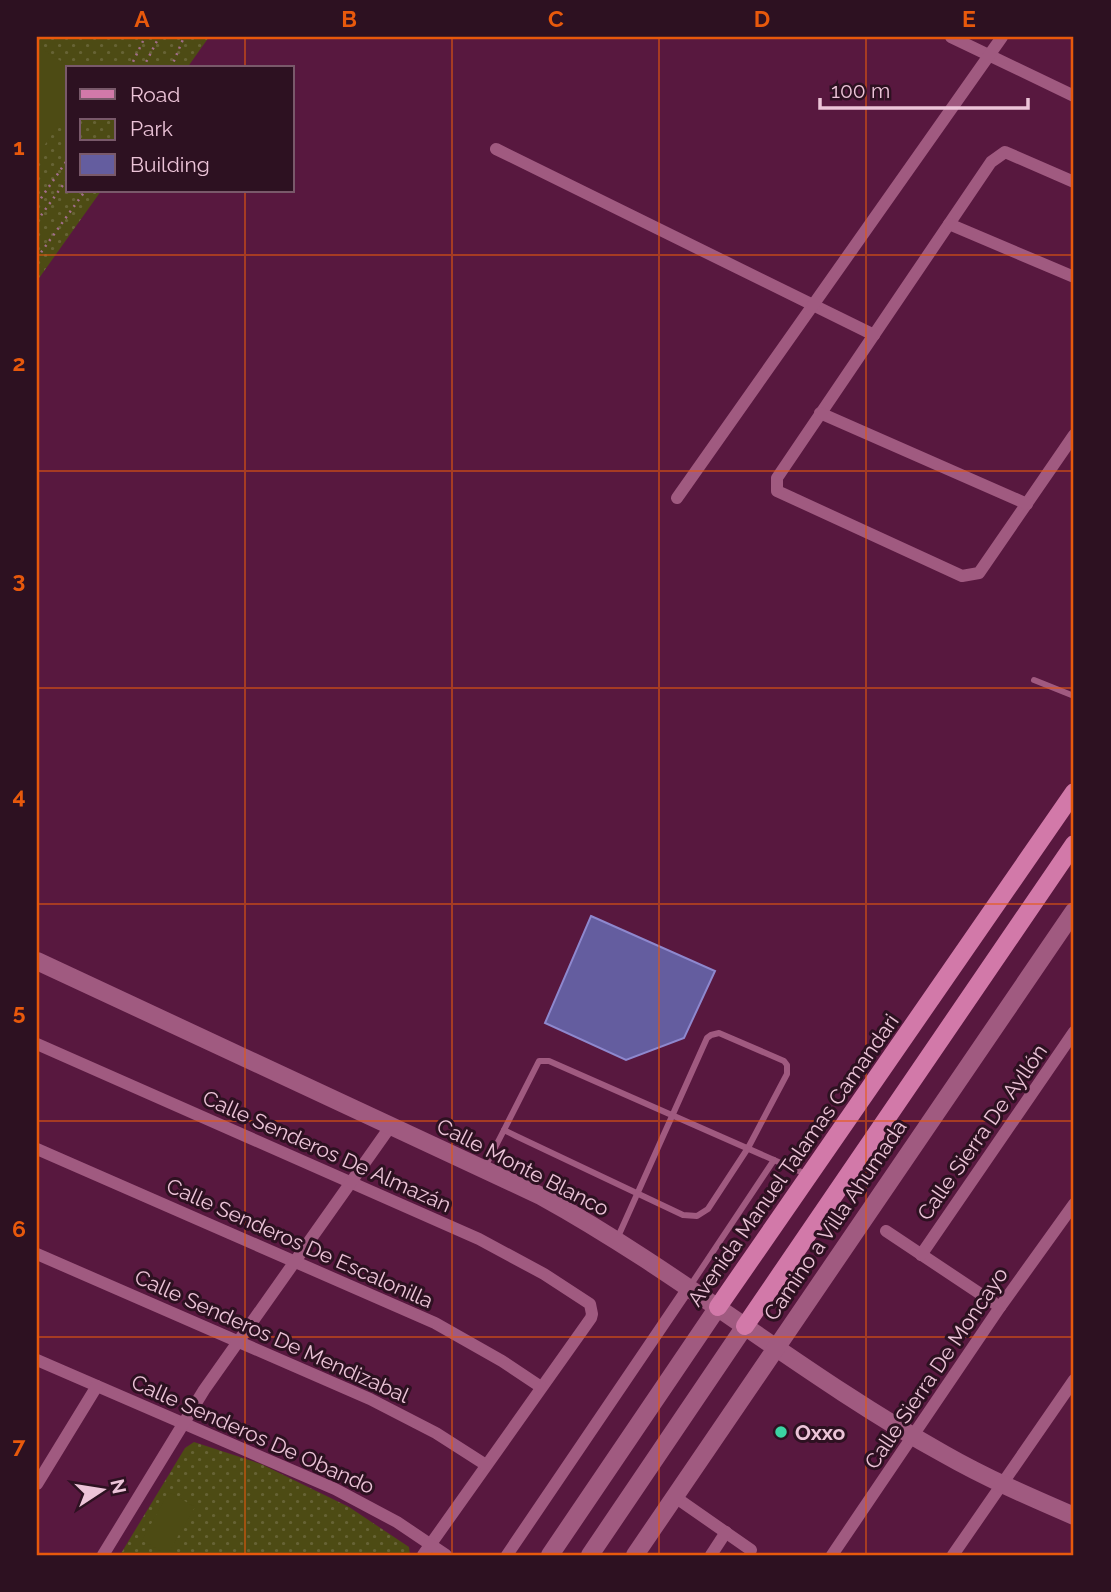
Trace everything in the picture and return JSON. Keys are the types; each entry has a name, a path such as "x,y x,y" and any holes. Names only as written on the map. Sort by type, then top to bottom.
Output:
{"main road":[{"name":"Avenida Manuel Talamas Camandari","path":"718,1307 1074,792"},
{"path":"745,1326 1074,844"}],"street":[{"path":"951,37 1074,96"},
{"path":"677,498 1002,37"},
{"path":"496,149 874,335"},
{"path":"1074,182 1005,152 991,162 777,478 776,491 962,576 979,573 1074,435"},
{"path":"949,224 1074,277"},
{"path":"820,413 1027,504"},
{"name":"Camino a Villa Ahumada","path":"635,1555 1074,912"},
{"name":"Calle Monte Blanco","path":"37,961 541,1196 617,1240 776,1348 913,1436 1002,1484 1074,1516"},
{"name":"Calle Sierra De Ayllón","path":"921,1255 1074,1032"},
{"name":"Calle Senderos De Almazán","path":"37,1044 479,1239 586,1301 592,1309 591,1318 541,1387"},
{"path":"103,1555 183,1423 390,1127"},
{"name":"Calle Senderos De Escalonilla","path":"37,1149 435,1323 491,1354 541,1387"},
{"name":"Calle Sierra De Moncayo","path":"832,1555 1000,1307 1074,1204"},
{"path":"886,1231 1000,1307"},
{"name":"Calle Senderos De Mendizabal","path":"37,1254 404,1415 486,1465"},
{"path":"507,1555 688,1288"},
{"name":"Avenida Manuel Talamas Camandari","path":"550,1555 718,1307"},
{"path":"590,1555 745,1326"},
{"name":"Calle Senderos De Obando","path":"37,1360 357,1500 427,1550 446,1555"},
{"path":"953,1555 1074,1380"},
{"path":"37,1483 97,1386"},
{"path":"427,1550 541,1387"},
{"path":"675,1497 751,1550"},
{"path":"711,1555 726,1532"}],"lane":[{"path":"1034,680 1074,696"},
{"path":"505,1130 638,1194 683,1215 697,1216 708,1209 748,1149 788,1070 784,1061 719,1033 711,1035 673,1115 638,1194 617,1240"},
{"path":"484,1168 536,1065 544,1060 810,1175"},
{"path":"688,1288 774,1160"}],"path":[{"path":"131,66 145,37"},
{"path":"145,66 159,37"},
{"path":"172,66 184,37"},
{"path":"37,204 66,162"},
{"path":"37,221 66,180"},
{"path":"37,258 84,192"}],"green space":[{"path":"37,37 209,37 188,66 66,66 66,192 100,192 37,281"},
{"path":"37,45 68,66 66,114 37,156"},
{"path":"194,1442 261,1464 349,1507 409,1547 410,1555 120,1555 185,1448"},
{"path":"169,1492 195,1507 167,1555 142,1540"}],"building":[{"path":"591,916 715,971 684,1038 626,1060 545,1023"}],"place":[{"name":"Oxxo","path":"781,1432"}]}
